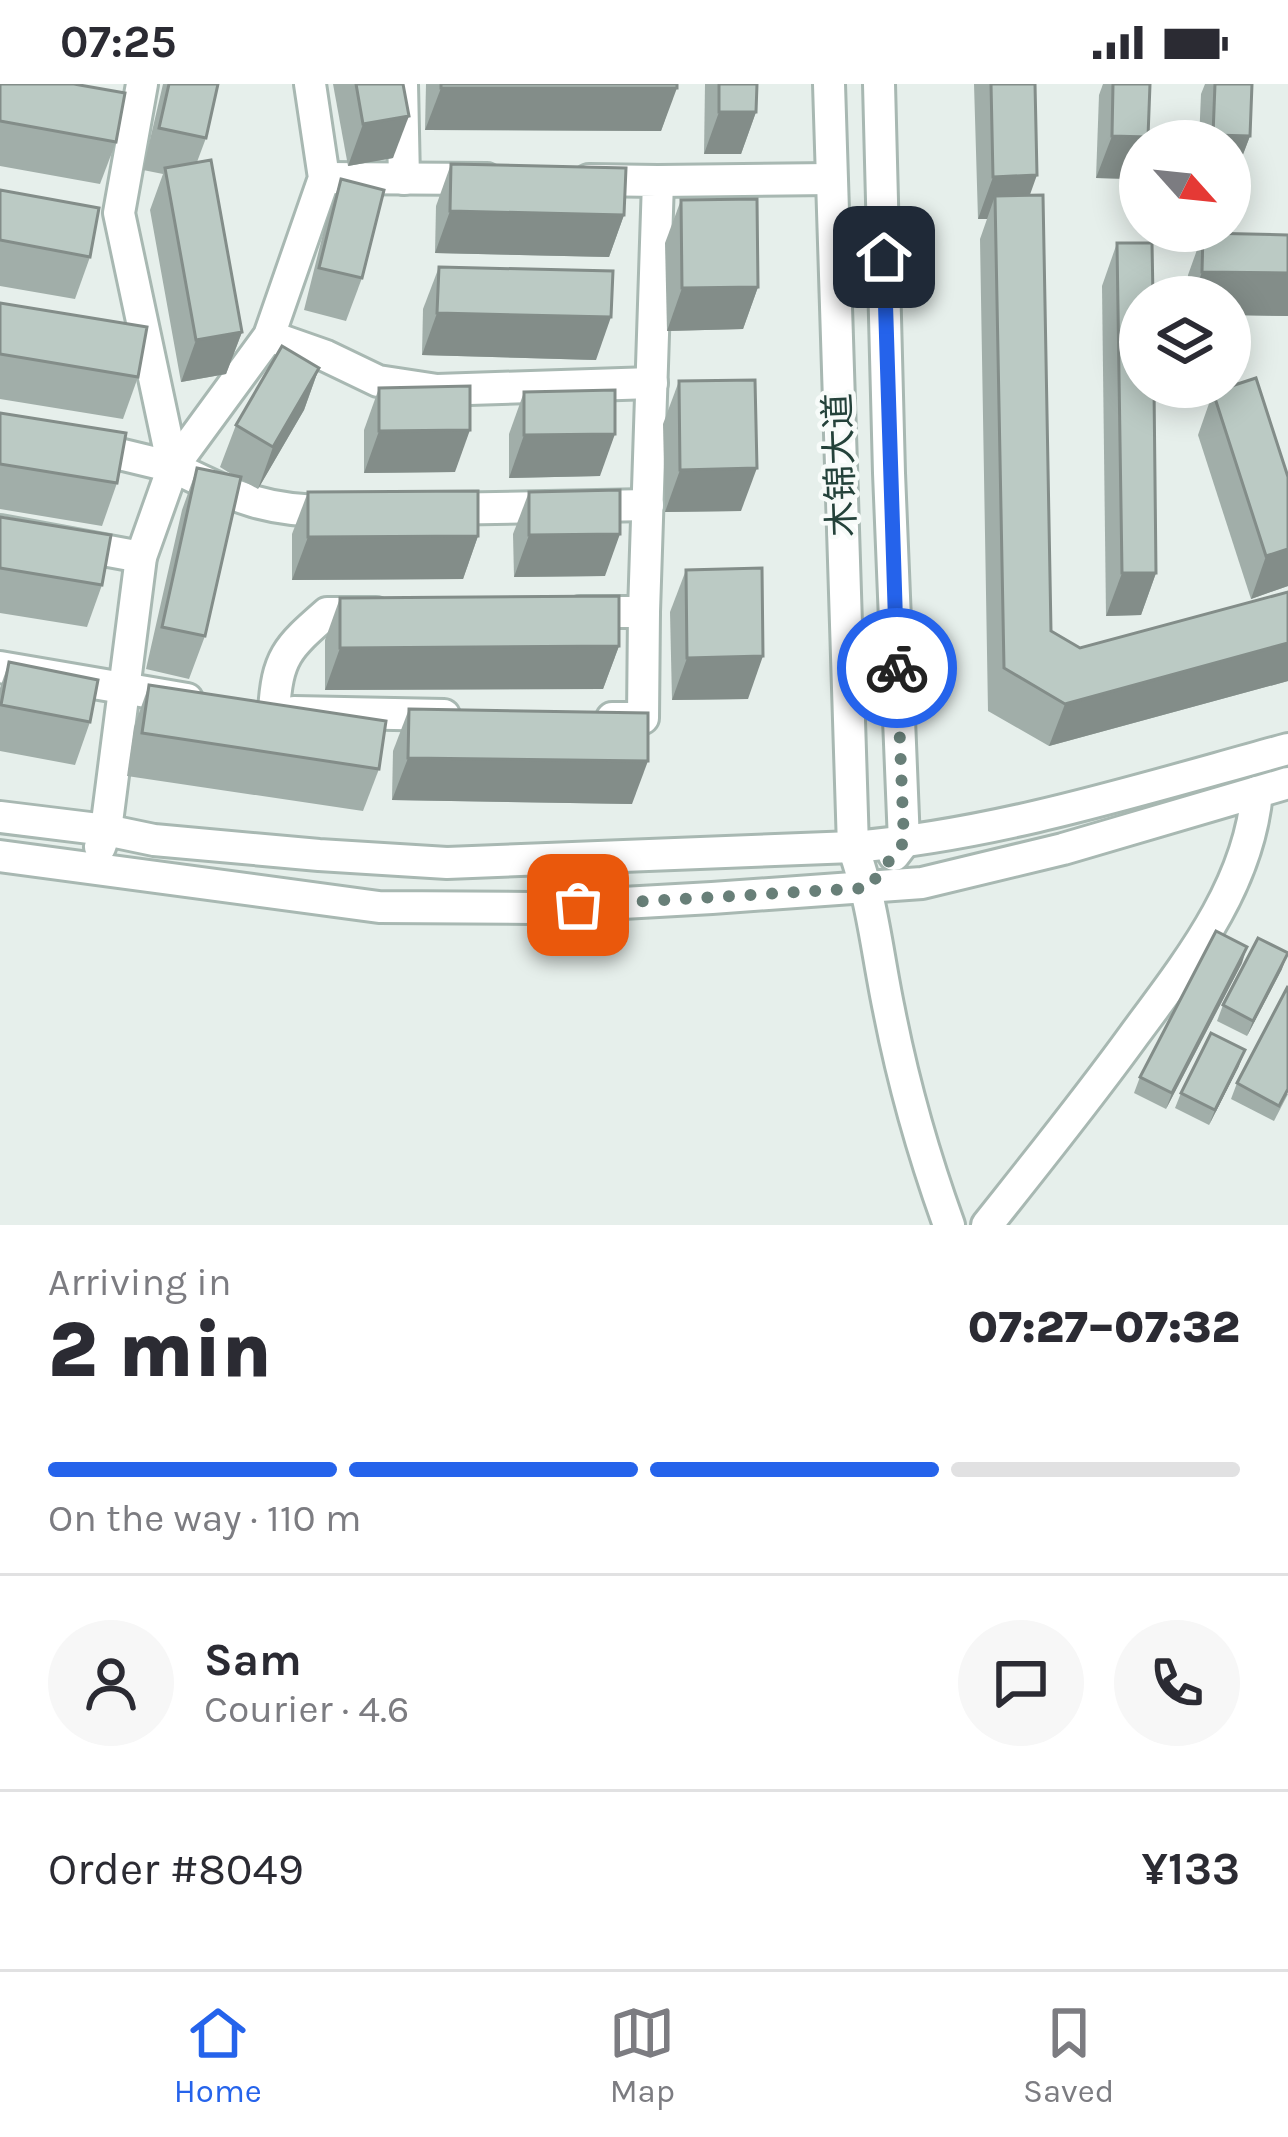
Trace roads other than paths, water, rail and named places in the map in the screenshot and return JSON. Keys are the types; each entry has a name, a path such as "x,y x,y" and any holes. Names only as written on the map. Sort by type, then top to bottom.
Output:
{"street":[{"path":"142,84 109,211 173,467"},
{"path":"93,870 106,830 142,556 173,467 269,336 324,178 310,84"},
{"path":"402,84 404,179"},
{"name":"木锦大道","path":"829,84 853,847 868,888 889,1014 931,1175 950,1225"},
{"name":"木锦大道","path":"879,84 904,842"},
{"path":"324,178 520,180"},
{"path":"566,180 831,178"},
{"path":"574,717 643,718 658,181"},
{"path":"269,336 378,381 437,390 652,383"},
{"path":"65,441 173,467 236,497 277,509 362,511"},
{"path":"410,510 648,506"},
{"path":"0,531 142,556"},
{"path":"557,612 644,612"},
{"path":"396,613 327,613 292,644 263,710 482,716"},
{"path":"0,667 209,702"},
{"path":"0,817 154,840 447,863 853,847 1040,816 1288,748"},
{"path":"0,856 379,907 533,908 922,883 1063,849 1288,783"},
{"path":"987,1225 1199,948 1244,860 1257,792"},
{"path":"868,888 904,842"}]}
